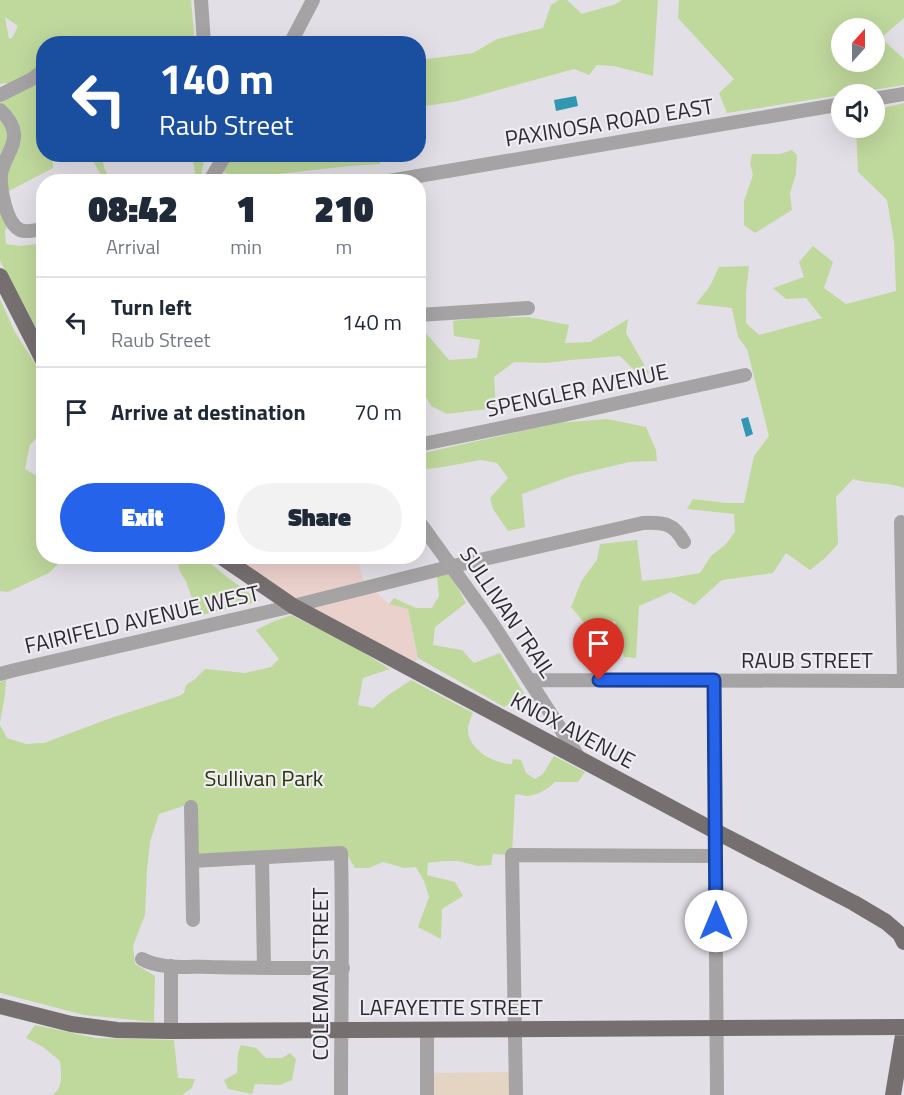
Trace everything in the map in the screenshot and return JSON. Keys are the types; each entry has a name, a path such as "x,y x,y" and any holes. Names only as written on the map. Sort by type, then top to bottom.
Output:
{"main road":[{"path":"0,276 36,346"},
{"name":"KNOX AVENUE","path":"232,564 293,606 854,903 886,922 900,934 904,942"},
{"name":"LAFAYETTE STREET","path":"0,1006 71,1024 117,1030 904,1028"},
{"path":"893,1095 904,1028"}],"street":[{"path":"201,0 203,36"},
{"path":"294,36 313,0"},
{"path":"0,95 36,76"},
{"path":"885,97 904,94"},
{"name":"PAXINOSA ROAD EAST","path":"426,175 831,106"},
{"path":"0,110 14,132 14,140 0,174 1,193 5,207 17,228 23,231 36,230"},
{"path":"426,314 528,308"},
{"name":"SPENGLER AVENUE","path":"426,443 745,375"},
{"path":"901,522 904,680"},
{"name":"FAIRIFELD AVENUE WEST","path":"0,674 643,523 663,523 671,526 679,532 684,542"},
{"name":"SULLIVAN TRAIL","path":"426,531 530,680 580,759"},
{"name":"RAUB STREET","path":"530,680 904,680"},
{"path":"714,680 717,1095"},
{"path":"191,807 194,920"},
{"name":"COLEMAN STREET","path":"262,857 341,853 343,968 341,1095"},
{"path":"516,1095 512,855 715,856"},
{"path":"192,861 262,857 264,968"},
{"path":"142,959 151,964 171,966 343,968"},
{"path":"171,966 171,1031"},
{"path":"427,1030 427,1095"}],"shaded area":[{"path":"239,564 359,564 363,579 389,604 408,609 418,658 413,664 255,577"},
{"path":"516,1072 516,1095 427,1095 427,1073"}],"green space":[{"path":"0,0 191,0 194,36 36,36 36,69 0,84","holes":["5,17 18,26 12,38 9,39"]},
{"path":"559,0 567,0 582,14 622,0 658,0 653,76 614,66 597,65 589,75 574,69 458,101 426,106 426,59 473,53 497,39 543,28 551,5"},
{"path":"679,0 904,0 904,18 885,35 885,18 831,18 831,72 885,72 885,42 904,59 904,85 885,88 885,84 831,84 831,97 727,113 719,93 734,79 678,18"},
{"path":"36,80 36,162 53,162 53,168 41,174 36,174 36,177 5,193 12,115 0,100"},
{"path":"904,103 904,488 853,479 836,497 838,544 810,570 786,553 773,573 722,580 694,605 671,592 639,606 636,658 624,657 615,621 586,625 571,607 582,580 597,560 600,544 637,540 642,581 700,573 711,556 725,545 735,532 734,514 687,509 693,499 744,503 754,456 769,436 747,349 738,337 732,308 696,304 710,286 719,267 749,266 746,323 759,335 822,318 806,298 786,299 773,288 804,277 799,262 813,246 833,262 824,288 846,304 896,291 894,241 887,200 858,172 856,138 885,138 885,108"},
{"path":"0,116 9,134 0,160"},
{"path":"792,150 797,155 796,174 790,193 792,210 755,233 744,225 744,201 753,175 750,164 752,154 780,154"},
{"path":"94,162 103,162 107,174 100,174"},
{"path":"193,162 204,162 201,174 195,174"},
{"path":"229,162 380,162 380,164 277,174 223,172"},
{"path":"0,205 7,225 6,244 21,246 36,244 36,328 0,261"},
{"path":"0,299 15,332 36,365 36,438 30,445 25,469 36,474 36,564 58,564 49,573 8,592 0,591"},
{"path":"528,317 569,325 565,343 590,342 628,319 626,333 649,373 642,378 620,356 546,363 514,362 494,377 496,408 447,414 431,406 426,397 426,333 449,360 477,358 480,340 454,336 453,321"},
{"path":"607,419 646,427 656,450 657,461 629,462 571,476 522,494 525,527 508,531 493,509 490,498 508,478 497,463 481,460 426,469 426,452 558,423"},
{"path":"178,564 211,564 260,601 198,616 186,581"},
{"path":"450,574 466,603 435,627 433,645 462,650 474,663 500,653 525,695 504,707 418,658 408,609 389,604 394,598 416,608 432,608 439,596 437,577"},
{"name":"Sullivan Park","path":"291,615 344,641 390,669 363,678 358,705 373,708 411,680 473,713 468,727 471,742 489,758 512,764 513,759 521,760 526,773 535,779 543,774 554,756 585,772 578,782 555,782 534,795 515,795 512,855 493,854 491,865 478,866 458,861 428,863 427,875 455,882 463,896 442,909 441,939 418,927 429,897 416,867 404,868 383,862 369,868 355,868 343,848 195,854 193,803 159,814 150,842 145,915 133,946 135,964 155,976 154,1022 84,1015 0,993 0,725 7,738 26,744 44,743 179,696 184,693 186,685 205,669 245,673 271,667 279,659 256,630"},
{"path":"6,680 5,695 0,722 0,682"},
{"path":"35,1025 96,1038 174,1040 178,1078 195,1079 192,1088 182,1095 52,1095 60,1084 60,1061 43,1047 26,1038"},
{"path":"241,1045 256,1048 266,1058 282,1058 290,1053 296,1059 292,1080 280,1085 255,1084 252,1094 228,1089 224,1080 237,1073 238,1053"}],"water":[{"path":"576,96 578,106 556,111 554,100"},
{"path":"748,417 753,434 746,437 741,419"}],"route":[{"path":"599,680 714,680 716,921"}]}
